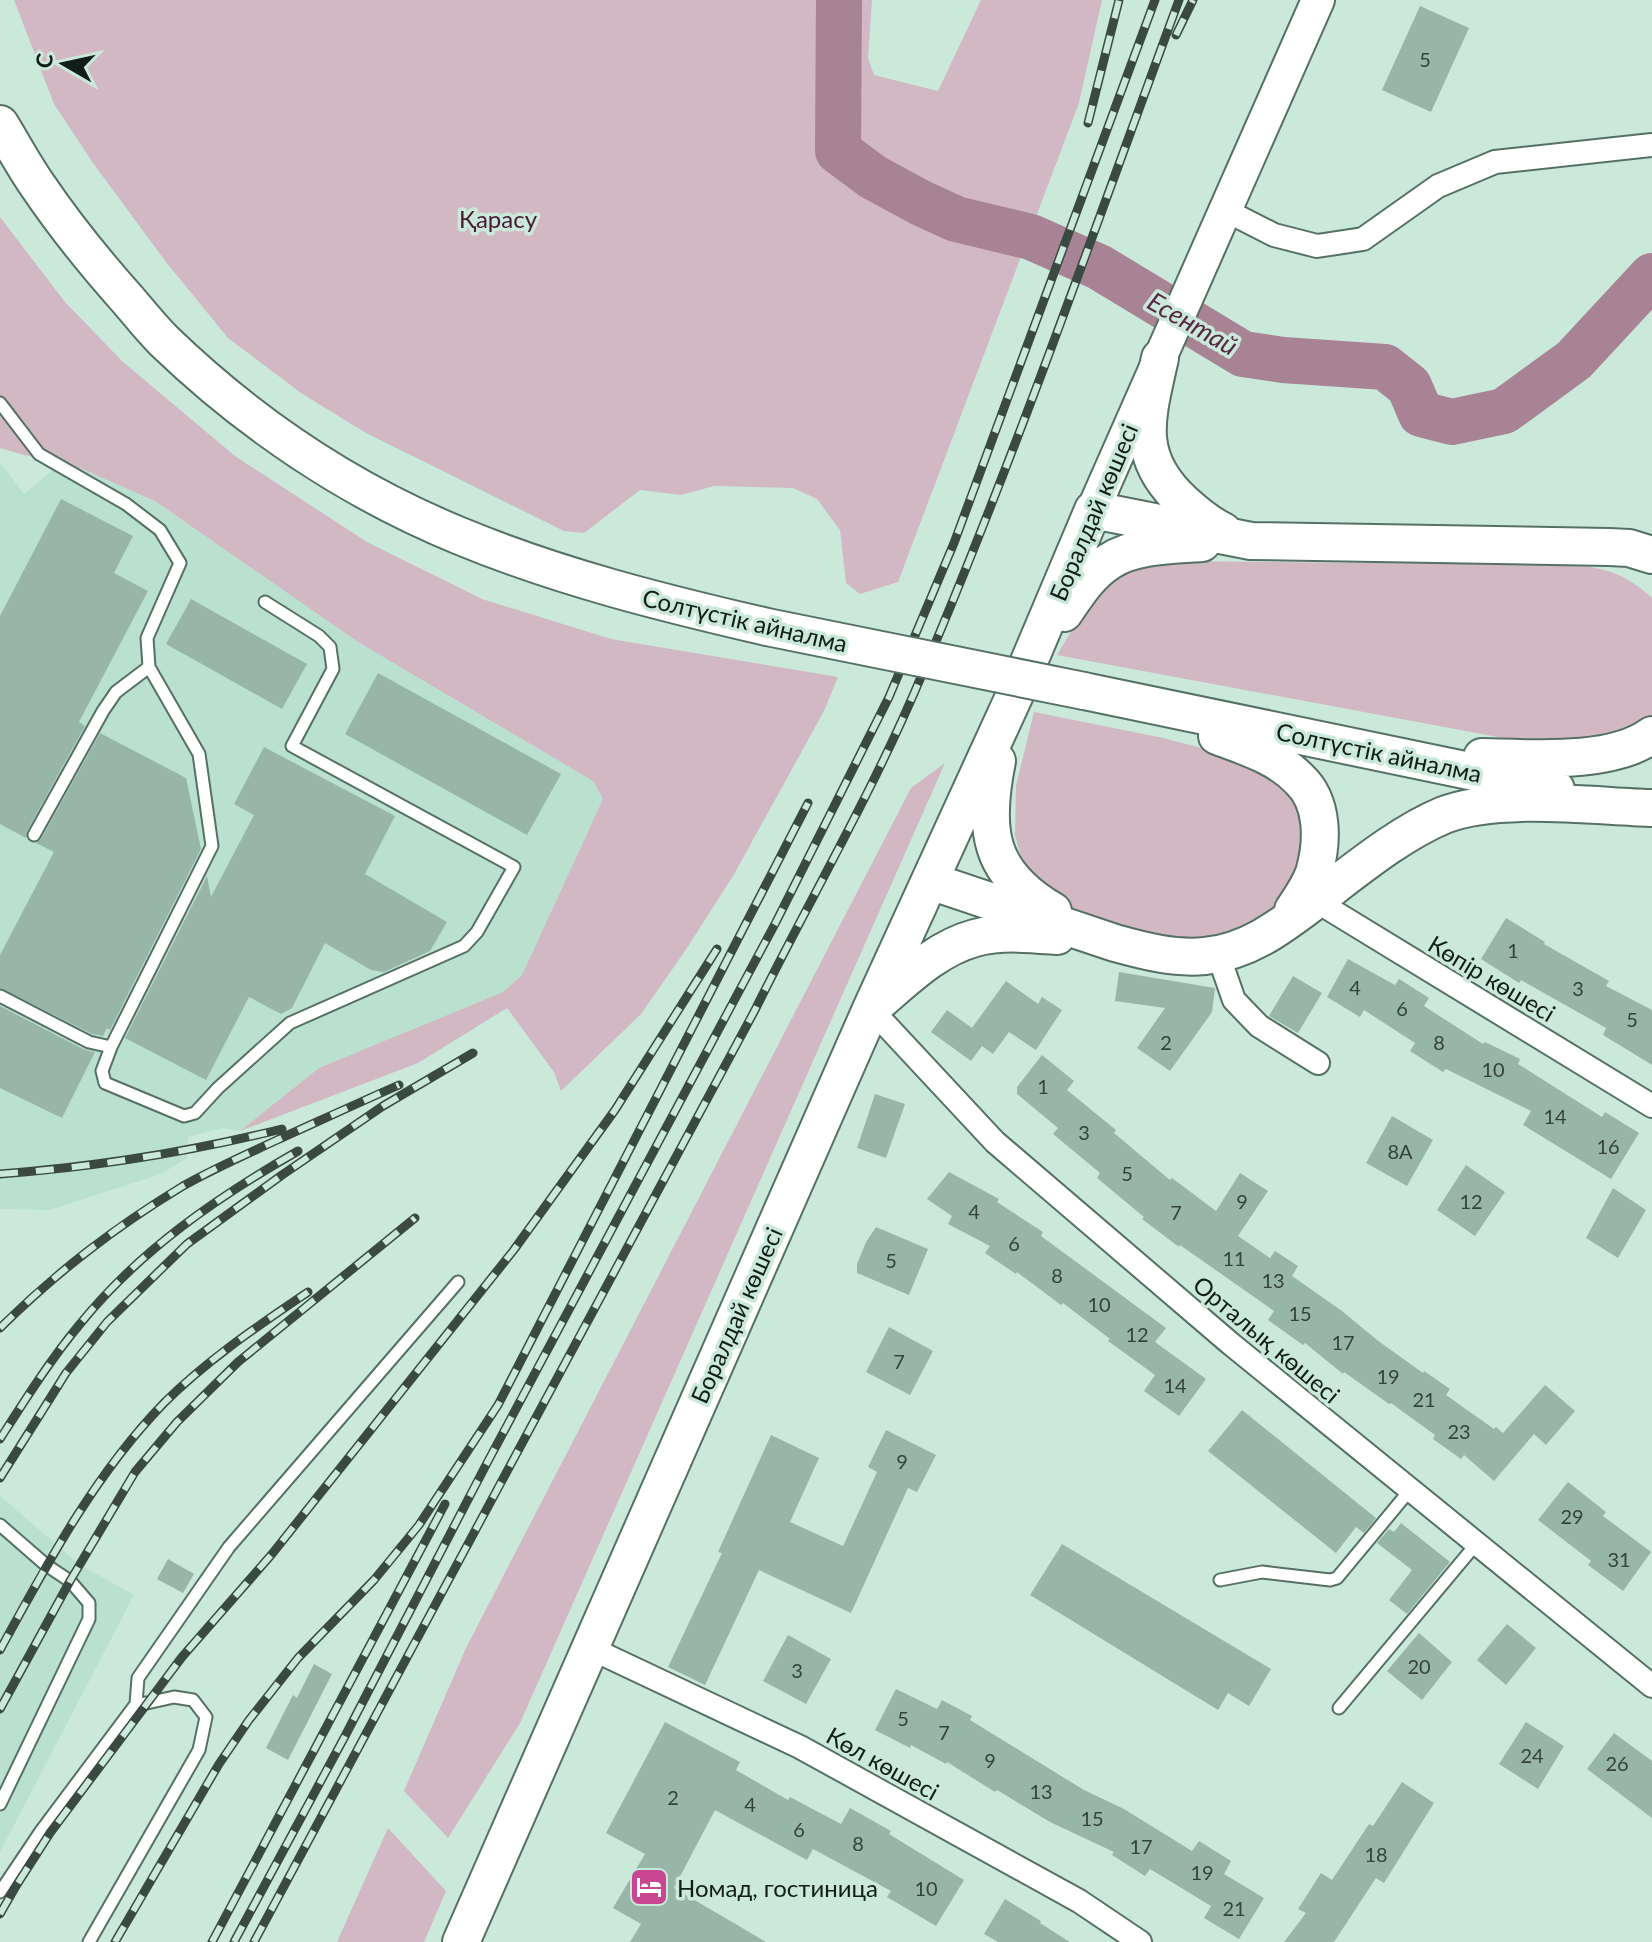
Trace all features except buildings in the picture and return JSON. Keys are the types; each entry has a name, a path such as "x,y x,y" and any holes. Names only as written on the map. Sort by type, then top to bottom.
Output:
{"main road":[{"path":"1225,210 1318,0"},
{"name":"Солтүстік айналма","path":"0,124 48,199 106,275 163,339 239,408 317,462 385,501 459,536 529,563 608,588 767,627 1651,809"},
{"name":"Боралдай көшесі","path":"461,1942 871,1009 1022,679 1225,210"},
{"path":"1160,358 1149,408 1147,442 1155,466 1174,494 1199,516 1227,533 1251,541"},
{"path":"1093,510 1251,541"},
{"path":"1115,943 1023,892 1004,870 994,847 990,824 991,789 999,751 1022,679 1078,592 1113,558 1148,548 1251,541 1629,548 1652,555"},
{"path":"1572,547 1620,560 1652,580"},
{"path":"1100,694 1254,749 1301,780 1310,792 1320,825 1310,897"},
{"path":"1394,756 1561,759 1596,755 1645,741 1652,735"},
{"path":"930,881 1115,943 1191,957 1236,950 1273,932 1310,897 1421,826 1447,814 1485,805 1546,804 1651,809"},
{"path":"871,1009 934,957 976,937 1023,934 1115,943"}],"street":[{"path":"1225,210 1274,235 1317,246 1363,239 1438,186 1495,162 1652,145"},
{"name":"Көпір көшесі","path":"1310,897 1652,1106"},
{"path":"1218,954 1234,1000 1259,1026 1318,1063"},
{"name":"Орталық көшесі","path":"871,1009 995,1142 1231,1344 1652,1686"},
{"name":"Көл көшесі","path":"590,1648 800,1747 1079,1901 1140,1942"}],"lane":[{"path":"0,403 39,454 126,504 160,530 180,563 147,638 149,667 199,754 212,846 111,1047 102,1071 105,1083 184,1116 195,1113 290,1023 464,946 477,932 514,867 292,746 333,669 330,647 319,636 265,602"},
{"path":"34,835 116,692 149,667"},
{"path":"0,996 89,1042 111,1047"},
{"path":"0,1892 41,1831 136,1704 138,1678 229,1547 458,1282"},
{"path":"1220,1580 1262,1572 1330,1580 1337,1578 1410,1490"},
{"path":"0,1525 46,1565 70,1581 89,1603 89,1619 0,1804"},
{"path":"1339,1708 1477,1543"},
{"path":"89,1942 199,1750 206,1717 193,1700 174,1697 136,1704"}],"shaded area":[{"path":"64,461 155,501 358,642 593,781 603,800 522,975 503,992 319,1068 240,1131 222,1128 188,1137 187,1158 161,1174 50,1210 0,1209 0,462 24,494"},
{"path":"0,1496 79,1564 134,1595 0,1852"}],"green space":[{"name":"Қарасу","path":"14,0 872,0 868,58 874,75 938,91 981,0 1102,0 1079,103 898,582 860,594 846,583 840,530 817,499 793,488 714,486 681,495 640,490 584,533 564,531 366,433 301,393 228,338 166,262 93,163 54,104"},
{"path":"0,217 65,302 123,362 235,456 367,542 482,599 611,639 838,677 824,711 733,876 685,951 641,1014 561,1091 554,1072 507,1008 418,1063 240,1131 319,1068 503,992 522,975 603,799 593,781 358,642 155,501 64,461 0,448"},
{"path":"1171,561 1572,565 1606,570 1633,583 1652,598 1652,715 1628,734 1536,744 1057,655 1097,588 1131,568"},
{"path":"1034,712 1201,748 1238,760 1287,786 1306,824 1302,870 1277,907 1253,923 1227,933 1192,940 1169,940 1094,921 1061,903 1028,871 1015,835 1016,786"},
{"path":"945,763 520,1723 448,1838 404,1791 466,1648 911,788"},
{"path":"388,1828 446,1891 424,1942 337,1942"}],"waterway":[{"name":"Есентай","path":"839,0 838,151 873,177 956,219 1031,237 1099,267 1243,354 1385,367 1409,386 1421,414 1452,422 1504,411 1574,360 1652,276"}],"railway":[{"path":"1088,123 1119,0"},
{"path":"234,1942 776,922 889,697 954,543 1155,0"},
{"path":"254,1942 755,1010 897,732 1019,434 1179,0"},
{"path":"1176,35 1193,0"},
{"path":"115,1942 219,1764 249,1720 298,1658 374,1580 419,1525 498,1405 808,803"},
{"path":"0,1914 50,1833 182,1657 272,1554 513,1251 615,1110 717,949"},
{"path":"0,1478 66,1373 107,1322 187,1244 383,1106 473,1053"},
{"path":"0,1328 87,1251 183,1186 399,1085"},
{"path":"0,1174 142,1158 282,1129"},
{"path":"0,1439 69,1338 128,1272 209,1207 298,1151"},
{"path":"0,1709 70,1581 135,1472 177,1422 238,1362 415,1218"},
{"path":"0,1650 74,1521 139,1430 198,1372 308,1292"},
{"path":"212,1942 445,1504"}],"place":[{"name":"Номад, гостиница","path":"649,1887"}]}
